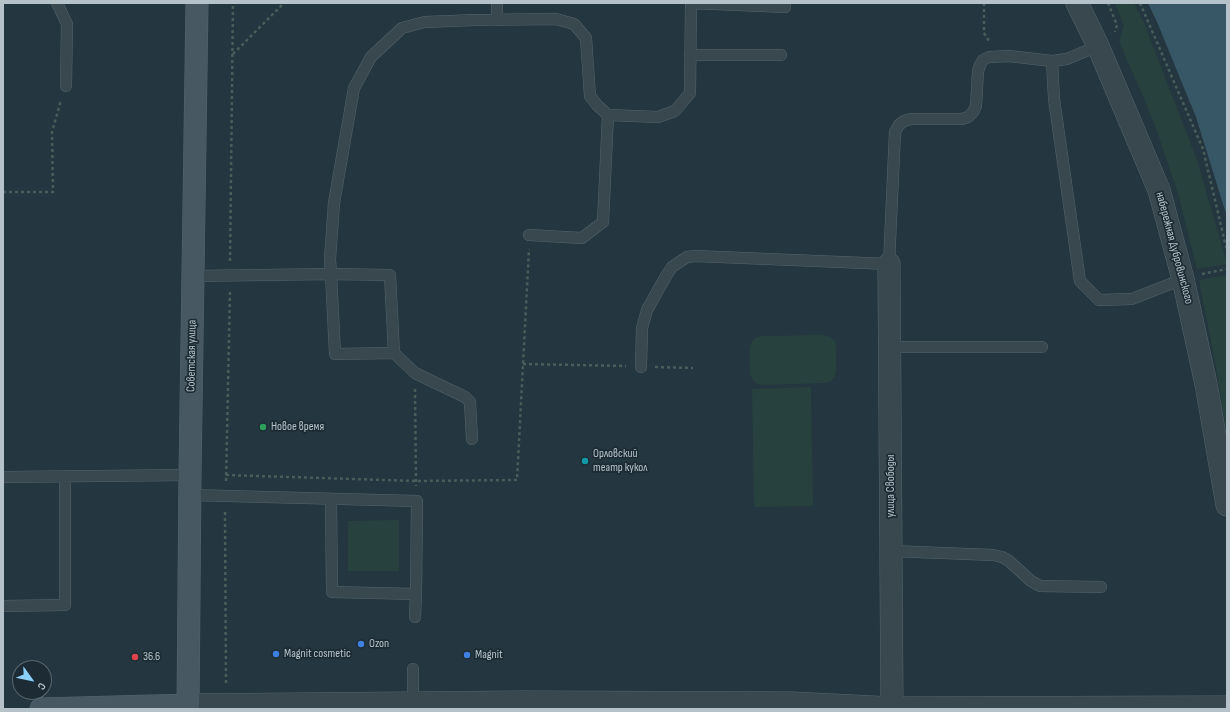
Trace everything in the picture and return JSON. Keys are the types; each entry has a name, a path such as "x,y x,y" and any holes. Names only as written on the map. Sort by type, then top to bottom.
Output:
{"street":[{"name":"Советская улица","path":"188,707 197,3"},
{"name":"набережная Дубровинского","path":"1077,3 1098,46 1159,190 1192,276 1206,384 1227,506"},
{"name":"улица Свободы","path":"889,264 892,708"},
{"path":"41,709 413,703 892,708 1227,707"}],"lane":[{"path":"57,3 67,24 66,86"},
{"path":"497,3 497,20"},
{"path":"394,353 335,354 330,259 334,203 354,88 371,57 402,28 426,22 497,20 556,19 574,24 586,38 590,96 597,105 608,116 658,117 675,111 690,93 691,3 785,7"},
{"path":"641,366 642,328 647,310 672,267 687,257 695,256 889,264 895,132 899,125 904,121 911,119 962,119 968,117 976,106 978,71 980,65 989,57 1010,56 1052,61 1067,59 1098,46"},
{"path":"690,55 781,55"},
{"path":"1052,61 1054,99 1080,280 1099,300 1132,299 1192,276"},
{"path":"529,235 582,238 603,222 608,116"},
{"path":"193,276 330,274 390,275 394,353 415,373 465,397 470,402 472,439"},
{"path":"889,347 1042,347"},
{"path":"3,476 65,476 190,485 225,496 417,501 415,618"},
{"path":"3,606 65,605 65,476"},
{"path":"331,499 332,592 416,594"},
{"path":"891,551 993,554 1009,561 1031,581 1040,586 1101,587"},
{"path":"413,669 413,703"}],"path":[{"path":"226,705 225,496 230,276 233,3"},
{"path":"232,54 284,3"},
{"path":"984,3 984,34 1000,56"},
{"path":"1140,3 1202,149 1227,251"},
{"path":"3,192 53,192 52,132 66,86"},
{"path":"226,475 416,481 517,480 529,235"},
{"path":"1192,276 1227,269"},
{"path":"523,364 693,368"},
{"path":"415,373 417,501"}],"green space":[{"path":"1115,3 1134,3 1144,23 1197,160 1227,264 1197,269 1178,193 1153,120 1119,41 1124,26"},
{"path":"1227,275 1227,436 1215,361 1199,280"},
{"path":"824,335 834,340 836,345 836,371 835,376 831,381 825,383 762,385 756,383 752,379 750,374 750,349 751,343 755,338 761,336"},
{"path":"811,387 813,506 754,507 752,389"},
{"path":"399,520 399,571 348,571 348,521"}],"water":[{"path":"1148,3 1227,3 1227,217 1196,117"}],"place":[{"name":"Новое время","path":"263,427"},
{"name":"Орловский театр кукол","path":"585,461"},
{"name":"Ozon","path":"361,644"},
{"name":"Magnit cosmetic","path":"276,654"},
{"name":"Magnit","path":"467,655"},
{"name":"36.6","path":"135,657"}]}
